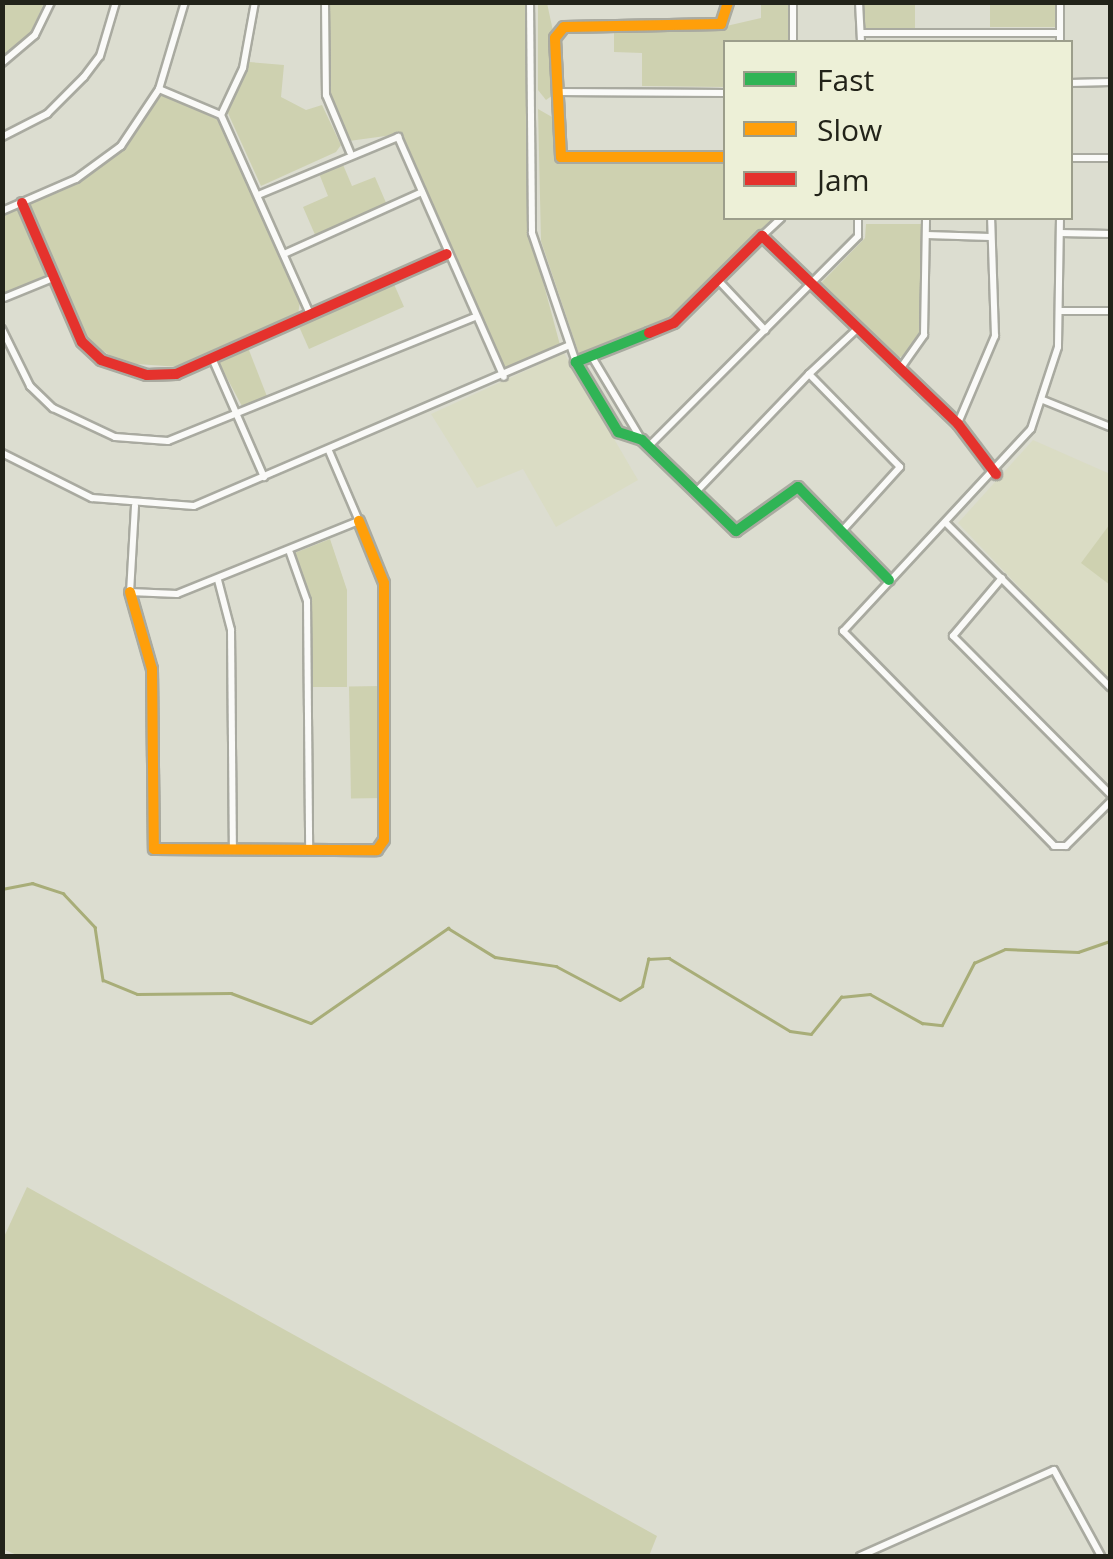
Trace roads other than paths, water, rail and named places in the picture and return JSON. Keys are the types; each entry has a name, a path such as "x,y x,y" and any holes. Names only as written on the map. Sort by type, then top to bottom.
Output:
{"street":[{"path":"2,64 35,35 51,2"},
{"path":"2,137 47,114 84,77 100,56 116,2"},
{"path":"2,211 110,156 160,89 185,2"},
{"path":"222,114 243,68 255,2"},
{"path":"324,2 326,95 350,152"},
{"path":"530,2 532,233 576,362 618,432 645,444"},
{"path":"723,157 562,157 555,92 559,28 720,24 728,2"},
{"path":"793,2 793,40"},
{"path":"859,2 861,38 925,32 992,38 1060,33"},
{"path":"1060,2 1060,40"},
{"path":"925,32 925,40"},
{"path":"1073,83 1110,82"},
{"path":"160,89 222,114 310,314"},
{"path":"555,92 723,93"},
{"path":"258,195 350,152 398,137 474,318 504,377"},
{"path":"1073,158 1110,158"},
{"path":"284,254 422,192"},
{"path":"22,202 82,342 101,360 166,376 447,254"},
{"path":"576,362 674,322 779,220"},
{"path":"645,444 858,236 858,220"},
{"path":"900,370 924,339 926,220"},
{"path":"958,424 994,336 991,220"},
{"path":"1060,220 1061,312 1043,400 996,474 843,631 861,656 1054,846 1066,846 1110,802"},
{"path":"1060,234 1110,234"},
{"path":"926,235 991,237"},
{"path":"762,236 958,424 996,474"},
{"path":"4,298 54,277"},
{"path":"718,279 765,330"},
{"path":"1061,312 1110,311"},
{"path":"2,329 42,400 114,437 184,439 474,318"},
{"path":"696,493 857,329"},
{"path":"2,453 75,493 135,506 200,505 504,377 568,346"},
{"path":"592,357 645,444 739,532 798,487 890,580"},
{"path":"212,358 264,478"},
{"path":"809,374 900,467 842,532"},
{"path":"1043,400 1110,427"},
{"path":"135,506 130,592 152,669 153,847 308,850 383,844 384,582 329,451"},
{"path":"130,592 170,596 290,553 358,522"},
{"path":"947,524 1110,687"},
{"path":"290,553 308,601 308,850"},
{"path":"1002,578 954,638 1110,794"},
{"path":"218,580 231,630 232,850"},
{"path":"860,1556 1054,1470 1101,1556"}],"waterway":[{"path":"2,889 32,883 63,893 95,927 103,980 137,994 231,993 311,1023 448,928 495,957 556,966 620,1000 642,986 648,959 669,958 790,1031 811,1034 841,997 870,994 922,1023 942,1025 974,963 1005,949 1078,952 1110,941"}]}
